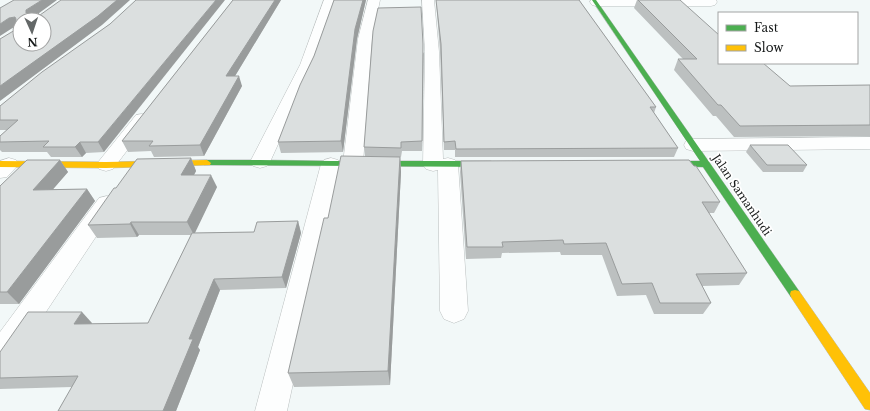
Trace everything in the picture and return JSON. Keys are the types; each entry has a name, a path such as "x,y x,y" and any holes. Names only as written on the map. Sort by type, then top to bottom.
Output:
{"street":[{"path":"260,162 307,65 330,0"},
{"path":"271,411 342,164 374,0"},
{"path":"428,0 440,164 454,312"},
{"path":"595,1 711,2"},
{"name":"Jalan Samanhudi","path":"595,1 870,404"},
{"path":"106,165 150,109"},
{"path":"693,145 870,143"},
{"path":"3,167 260,162 342,164 502,164"},
{"path":"0,356 134,164"},
{"path":"652,164 706,164"}],"building":[{"path":"14,0 42,0 26,10 26,12 12,12 12,18 0,24 0,8"},
{"path":"61,0 117,0 98,16 52,49 52,12 44,12"},
{"path":"136,0 216,0 98,142 80,142 75,147 43,147 49,141 0,142 0,136 18,120 0,120 0,106 42,72 110,24"},
{"path":"233,0 275,0 226,76 239,76 200,145 149,146 153,141 122,141"},
{"path":"334,0 363,0 355,29 341,141 278,142 300,85 314,56"},
{"path":"436,0 579,0 656,107 650,107 678,148 456,149 455,141 444,142 441,44"},
{"path":"638,0 680,0 718,34 718,64 764,64 790,86 870,85 870,125 740,126 721,105 718,105 678,59 697,59"},
{"path":"421,7 423,44 422,141 401,142 401,148 364,147 373,31 378,8"},
{"path":"12,32 12,52 48,52 0,86 0,39"},
{"path":"750,145 788,145 807,165 767,165"},
{"path":"341,156 400,157 388,371 288,373 324,218 328,218"},
{"path":"191,158 181,175 211,175 187,222 131,222 130,224 88,225 137,159"},
{"path":"27,160 60,160 33,190 87,189 7,292 0,292 0,186"},
{"path":"689,160 694,166 696,166 720,202 702,202 747,273 696,274 711,303 660,303 652,283 622,284 606,243 564,244 563,240 502,242 503,247 467,247 461,161"},
{"path":"298,221 282,277 214,279 189,339 193,339 163,411 58,411 78,376 0,378 0,352 28,312 82,312 74,324 148,323 192,233 254,232 257,222"}],"traffic: fast":[{"path":"594,0 795,294"},
{"path":"207,163 491,164"},
{"path":"662,164 706,164"}],"traffic: slow":[{"path":"0,164 106,165 207,163"},
{"path":"795,294 870,404"}]}
